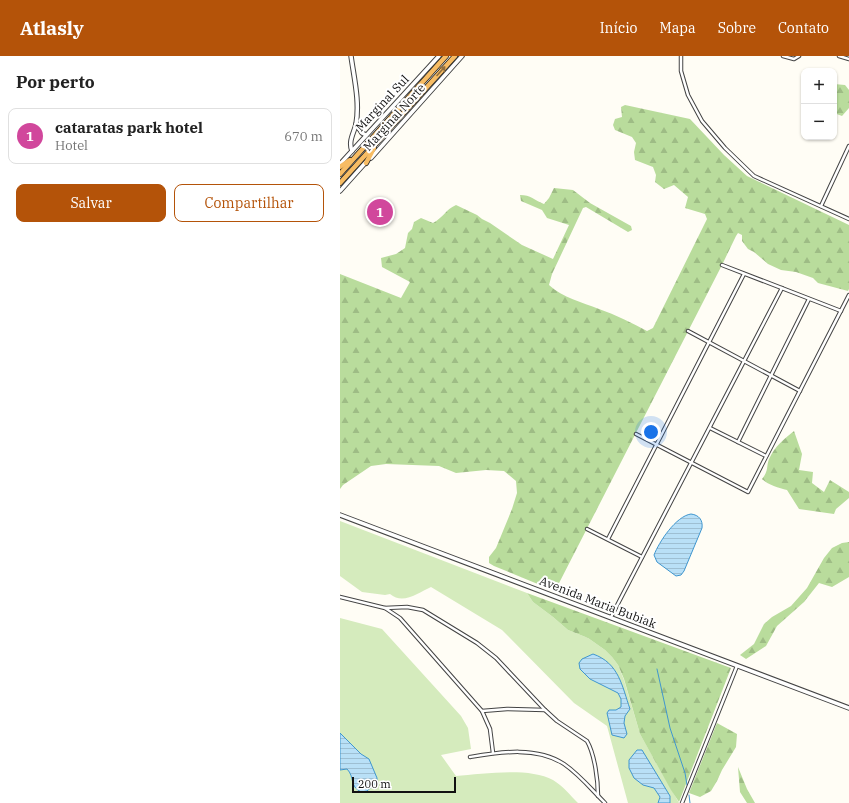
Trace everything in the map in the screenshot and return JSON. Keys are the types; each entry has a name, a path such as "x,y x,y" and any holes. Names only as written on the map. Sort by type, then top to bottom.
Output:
{"highway":[{"path":"340,174 446,56"},
{"path":"340,183 455,56"},
{"path":"366,163 379,140"},
{"path":"340,165 357,155"}],"street":[{"path":"351,56 357,104 356,124 350,146 352,151"},
{"name":"Marginal Sul","path":"340,165 439,56"},
{"name":"Marginal Norte","path":"340,191 462,56"},
{"path":"681,56 681,71 688,95 702,121 725,148 754,176 849,219"},
{"path":"783,56 794,58 799,56"},
{"path":"839,56 849,59"},
{"path":"356,124 362,133 366,135"},
{"path":"821,206 849,146"},
{"path":"722,265 841,311"},
{"path":"608,539 744,274"},
{"path":"611,617 782,288"},
{"path":"636,434 748,492 849,295"},
{"path":"738,442 810,299"},
{"path":"688,331 800,390"},
{"path":"710,428 766,456"},
{"name":"Avenida Maria Bubiak","path":"340,515 849,708"},
{"path":"587,529 642,557"},
{"path":"340,597 385,608 407,607 422,610 477,643 496,658 557,721 587,741 595,770 598,796"},
{"path":"385,608 400,618 482,711 490,729 493,753"},
{"path":"682,803 737,666"},
{"path":"482,711 507,709 545,710"},
{"path":"470,757 493,753 521,752 543,755 556,759 576,773 605,803"}],"green space":[{"path":"837,84 845,85 849,90 849,108 842,116 837,114"},
{"path":"625,105 690,119 724,155 747,176 849,225 849,289 848,291 818,283 813,278 796,272 781,270 768,264 748,249 742,241 742,235 738,233 556,589 545,587 489,563 489,557 496,548 517,493 516,481 504,471 486,470 456,473 439,466 386,464 371,466 343,485 340,489 340,274 401,298 410,282 382,267 381,258 396,254 405,248 408,233 412,229 414,222 421,218 433,223 456,205 477,215 522,245 553,259 569,225 547,218 542,210 521,201 520,195 530,197 544,204 554,188 573,190 590,203 631,226 632,230 628,232 586,207 583,208 552,274 549,285 566,296 612,314 647,331 653,328 707,219 705,214 685,208 688,197 674,185 664,189 655,182 656,175 653,167 635,160 634,152 636,143 632,137 615,130 613,125 615,119 622,117 621,107"},
{"path":"794,431 802,454 799,470 813,472 812,483 824,492 830,480 849,492 849,498 836,509 834,514 799,509 787,490 770,485 762,479 774,450"},
{"path":"340,521 527,593 533,602 568,630 588,638 605,650 618,665 640,734 679,803 628,803 607,726 574,703 502,630 431,587 416,595 400,598 390,594 385,595 362,592 340,576"},
{"path":"849,542 849,577 832,587 819,583 804,602 777,626 766,646 746,659 740,655 754,644 764,624 772,617 791,606 807,588 824,558 832,548 842,543"},
{"path":"527,593 731,668 679,802 640,734 624,679 618,665 605,650 588,638 568,630 533,602"},
{"path":"340,618 382,629 461,716 468,728 471,749 441,755 456,776 519,772 543,776 557,782 578,803 340,803"},
{"path":"717,723 737,734 736,747 711,791 700,797 689,793"},
{"path":"738,767 747,789 755,803 747,803 740,792"}],"water":[{"path":"691,514 700,518 702,528 684,571 681,575 676,576 657,562 654,555 660,543 674,524 685,516"},
{"path":"593,654 609,663 622,684 630,709 625,716 624,723 627,734 624,738 612,735 607,713 609,710 616,710 621,707 621,699 618,693 590,679 580,669 579,663 582,659"},
{"path":"340,733 361,754 369,759 377,778 377,782 367,791 361,792 357,790 347,769 340,770"},
{"path":"637,750 642,750 670,796 670,803 658,803 660,797 654,788 643,785 634,778 629,768 629,760"}],"waterway":[{"path":"657,669 670,728 685,773 687,785"},
{"path":"689,795 690,803"}],"place":[{"name":"cataratas park hotel","path":"380,212"}]}
